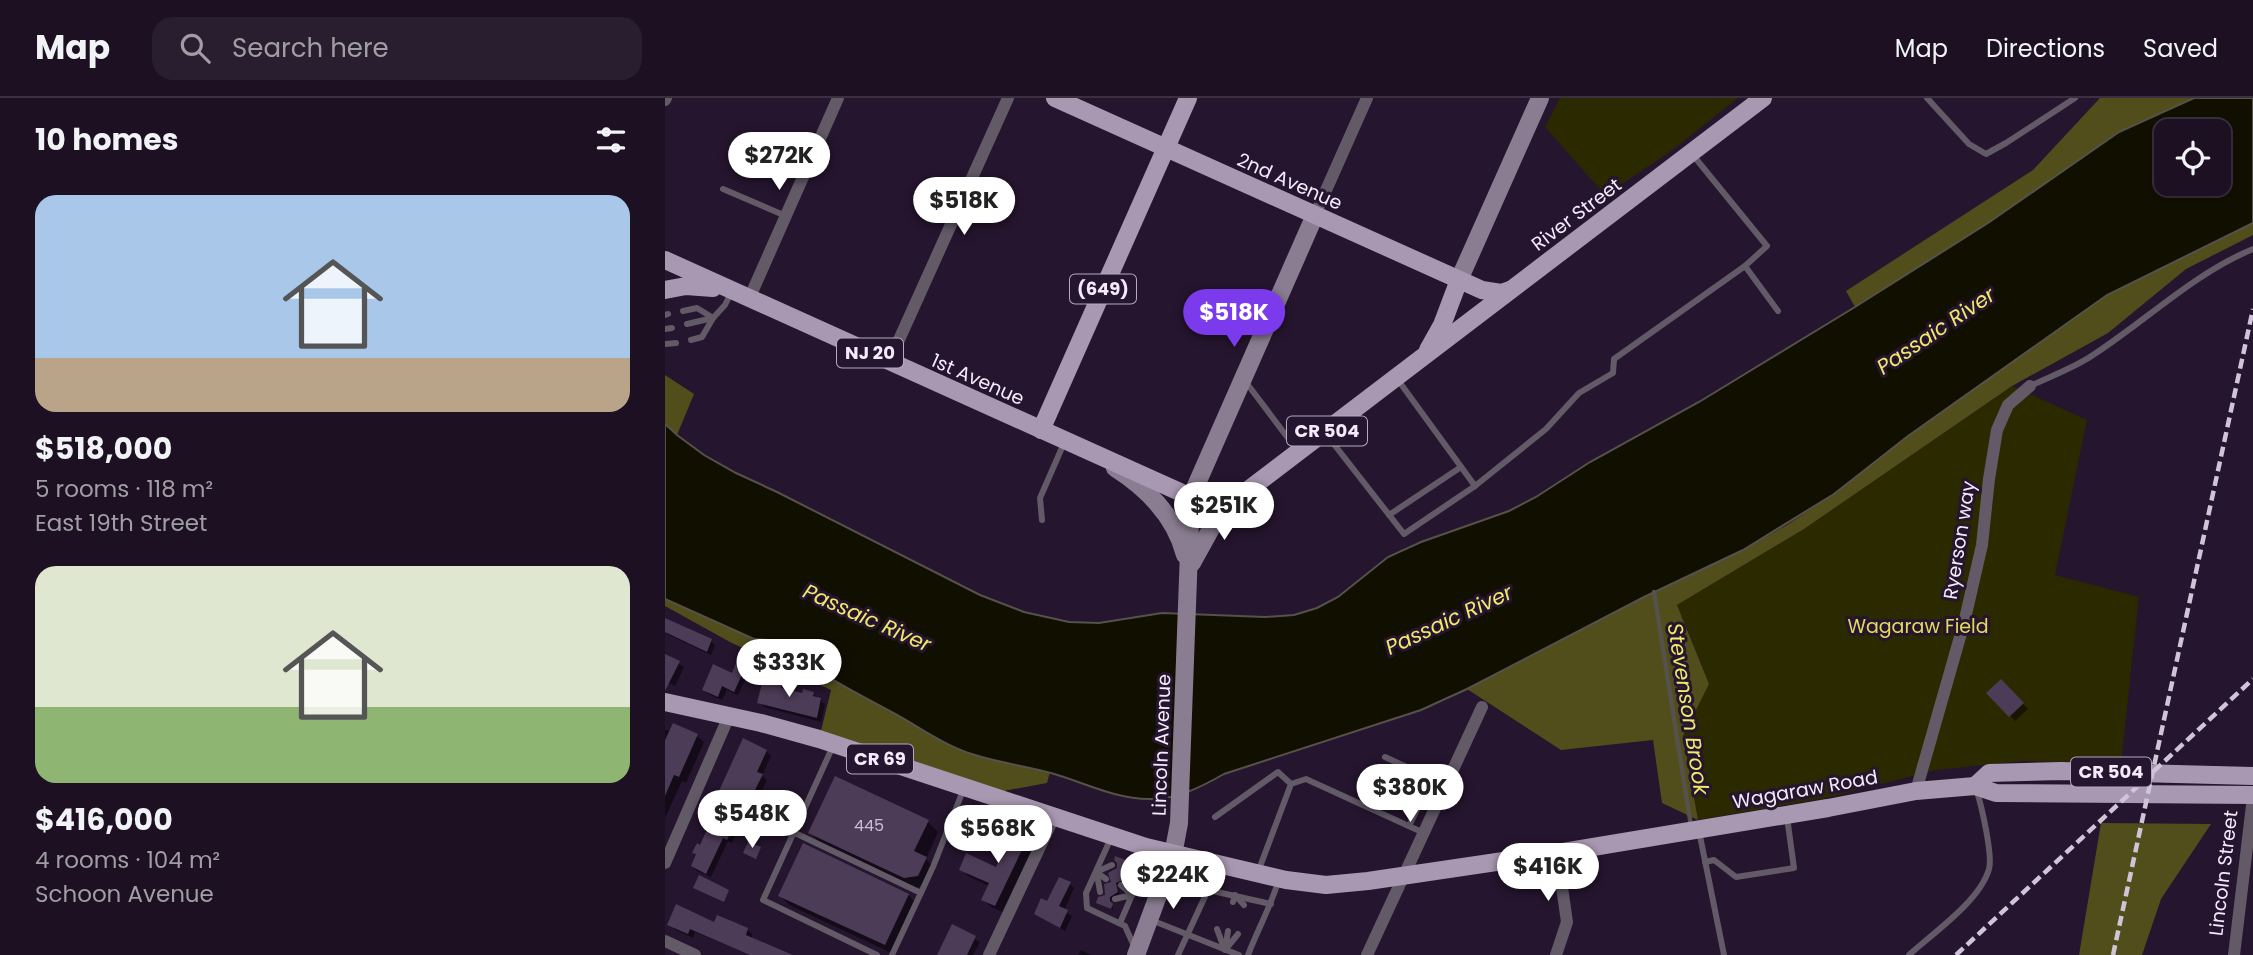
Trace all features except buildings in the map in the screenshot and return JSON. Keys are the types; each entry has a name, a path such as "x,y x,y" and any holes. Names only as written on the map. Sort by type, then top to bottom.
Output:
{"main road":[{"name":"2nd Avenue","path":"1055,98 1459,280 1492,293 1510,290"},
{"name":"(649)","path":"1041,430 1188,98"},
{"path":"1459,280 1540,98"},
{"name":"River Street","path":"1188,573 1208,531 1238,498 1763,98"},
{"path":"1188,573 1191,497 1315,215"},
{"name":"1st Avenue","path":"665,260 1191,497 1221,504 1238,498"},
{"name":"River Street","path":"1415,364 1439,332 1459,280"},
{"path":"665,290 699,286 739,295"},
{"name":"CR 504","path":"1088,451 1138,484 1163,509 1179,537 1188,573"},
{"name":"Lincoln Avenue","path":"1137,955 1173,855 1180,809 1188,573"},
{"name":"Wagaraw Road","path":"665,702 834,744 1173,855 1279,879 1326,885 1557,853 1916,791 1975,786 1996,793 2253,796"},
{"name":"Wagaraw Road","path":"1975,786 1989,773 2027,771 2253,776"}],"street":[{"path":"739,295 786,216 838,98"},
{"path":"889,362 1008,98"},
{"path":"1315,215 1367,98"},
{"name":"Ryerson way","path":"1916,791 1965,623 1982,545 1997,430 2008,405 2030,386"},
{"path":"1367,955 1482,707"},
{"path":"665,863 729,716"},
{"name":"Lincoln Street","path":"2234,955 2253,796"},
{"path":"989,955 1054,817"},
{"path":"1556,955 1567,922 1557,853"},
{"path":"665,941 695,955"}],"lane":[{"path":"1927,98 1969,144 1986,153 2006,144 2075,98"},
{"path":"1325,432 1404,534 1475,486 1546,429 1579,393 1613,373 1613,359 1745,266 1767,247 1691,153"},
{"path":"723,190 786,216"},
{"path":"2030,386 2091,357 2190,284 2228,259 2253,249"},
{"path":"1745,266 1778,311"},
{"path":"691,340 702,337 712,318 739,295"},
{"path":"683,311 697,308 712,318"},
{"path":"687,324 712,318"},
{"path":"665,344 676,343"},
{"path":"1243,377 1299,452"},
{"path":"1396,378 1475,486"},
{"path":"1042,520 1040,498 1065,441"},
{"path":"1389,515 1461,467"},
{"path":"834,744 763,900 877,955"},
{"path":"1385,757 1424,775 1428,788 1409,826"},
{"path":"1215,817 1279,772 1291,784"},
{"path":"1291,784 1306,779 1424,833"},
{"path":"1257,874 1291,784"},
{"path":"892,955 965,786"},
{"path":"1909,955 1975,895 1990,867 1982,806 1975,786"},
{"path":"1428,788 1441,794"},
{"path":"1705,862 1714,860 1736,877 1794,868 1787,815"},
{"path":"1699,829 1724,955"},
{"path":"795,832 921,893"},
{"path":"1112,836 1086,893 1087,908 1129,930 1137,955"},
{"path":"1096,872 1112,865"},
{"path":"1178,955 1208,890 1214,865"},
{"path":"1096,872 1106,879"},
{"path":"1096,872 1100,892"},
{"path":"1120,923 1132,895 1127,872"},
{"path":"1248,955 1279,879"},
{"path":"1121,885 1132,895"},
{"path":"1208,890 1234,899 1271,904"},
{"path":"1115,899 1132,895"},
{"path":"1224,901 1234,899 1244,905"},
{"path":"1150,919 1239,955"},
{"path":"1217,929 1225,950"},
{"path":"1225,950 1228,931"},
{"path":"1225,950 1238,934"}],"green space":[{"path":"1560,98 1738,98 1670,152 1605,195 1545,127"},
{"name":"Wagaraw Field","path":"2012,386 2087,420 2055,575 2139,597 2121,763 2022,761 1936,770 1826,798 1698,820 1683,736 1709,684 1677,605 1804,529"}],"shaded area":[{"path":"2100,98 2194,98 2119,132 1988,223 1855,307 1846,291 2033,170"},
{"path":"2253,223 2253,235 2186,269 2108,333 2012,386 1804,529 1677,605 1709,684 1683,736 1698,820 1662,803 1653,740 1561,750 1467,689 1644,597 1743,550 1787,525 1834,494 1908,436 2097,300"},
{"path":"665,375 694,394 677,435 665,424"},
{"path":"665,599 754,639 780,641 816,670 938,739 991,760 1050,772 1047,783 987,794 819,739 831,690 730,642 665,606"},
{"path":"2101,823 2211,824 2161,899 2142,955 2079,955"}],"water":[{"name":"Passaic River","path":"2194,98 2253,98 2253,223 2107,295 1908,436 1834,494 1743,550 1421,710 1224,774 1179,795 1159,799 1124,796 1051,773 963,751 836,682 780,641 754,639 665,599 665,424 704,455 736,473 980,595 1024,612 1069,622 1099,623 1162,613 1265,617 1294,615 1317,608 1338,597 1388,557 1421,542 1509,511 1536,497 1590,462 1699,402 1988,223 2119,132"}],"waterway":[{"name":"Stevenson Brook","path":"1654,592 1691,826"}],"railway":[{"path":"2113,955 2253,309"},
{"path":"1956,955 2253,679"}]}
